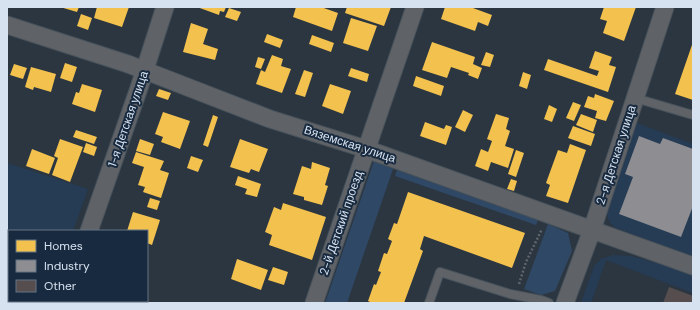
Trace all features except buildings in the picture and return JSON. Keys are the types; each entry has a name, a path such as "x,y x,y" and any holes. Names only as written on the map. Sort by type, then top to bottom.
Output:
{"street":[{"name":"1-я Детская улица","path":"89,230 165,7"},
{"name":"2-й Детский проезд","path":"314,303 415,7"},
{"name":"2-я Детская улица","path":"565,303 592,230 664,7"},
{"name":"Вяземская улица","path":"7,25 128,64 270,118 366,148 693,266"}],"lane":[{"path":"635,98 693,115"},
{"path":"429,303 440,272 516,296 541,300 549,303"}],"path":[{"path":"516,296 526,262 549,214"}],"shaded area":[{"path":"637,123 693,144 693,257 614,227 609,221 607,214"},
{"path":"374,161 393,169 347,303 325,303"},
{"path":"7,163 88,189 73,230 8,230 8,302 19,303 7,303"},
{"path":"397,170 538,220 536,225 395,176"},
{"path":"548,224 568,233 572,251 555,291 541,295 524,289"},
{"path":"613,255 631,256 671,267 693,275 693,293 606,260 591,303 581,303 594,266 601,259"}]}
